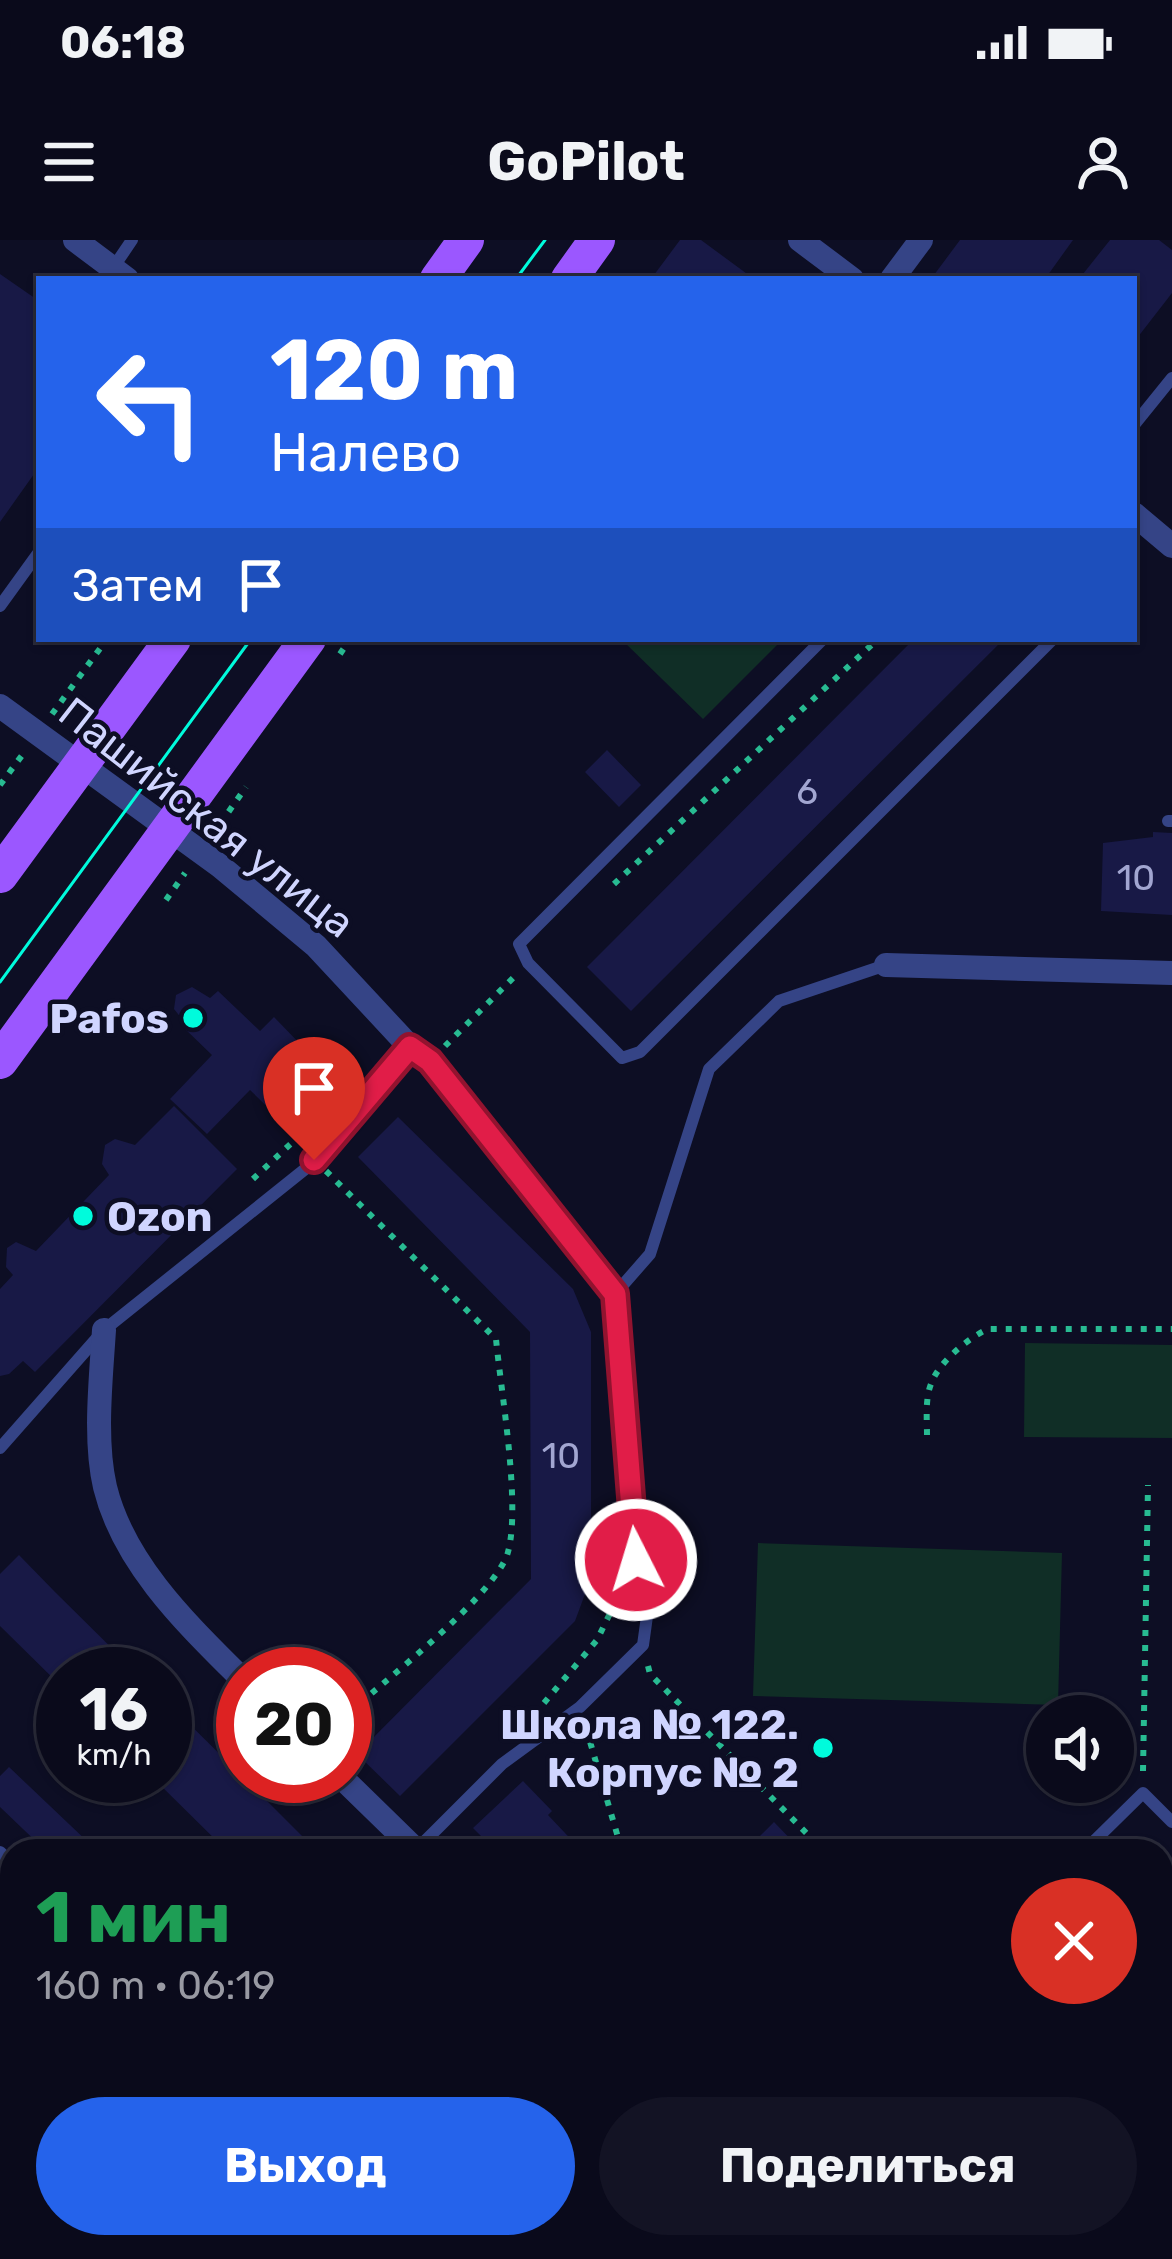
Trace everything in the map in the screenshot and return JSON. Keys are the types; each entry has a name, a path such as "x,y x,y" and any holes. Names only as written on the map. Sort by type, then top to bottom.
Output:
{"main road":[{"path":"440,276 466,240"},
{"path":"571,276 597,240"},
{"path":"0,875 171,642"},
{"path":"0,1061 306,642"}],"street":[{"path":"75,240 120,273"},
{"path":"800,240 848,276"},
{"path":"894,276 920,240"},
{"path":"1137,517 1172,546"},
{"name":"Пашийская улица","path":"0,706 82,762 316,946 420,1054"},
{"path":"886,965 1172,974"},
{"path":"104,1330 100,1407 105,1487 130,1547 166,1603 216,1653"},
{"path":"367,1803 404,1839"}],"lane":[{"path":"120,273 132,240"},
{"path":"1137,421 1172,378"},
{"path":"0,607 36,556"},
{"path":"820,642 519,944 528,964 622,1058 640,1052 1050,642"},
{"path":"615,1294 650,1254 709,1069 779,1001 886,965"},
{"path":"0,1448 104,1330 314,1160 420,1054 615,1294 636,1560 648,1609 644,1645 580,1707 502,1764 428,1839"},
{"path":"1096,1839 1143,1793 1172,1822"}],"path":[{"path":"598,898 875,642"},
{"path":"166,900 185,874"},
{"path":"420,1054 528,964"},
{"path":"314,1160 496,1339 513,1517 508,1556 486,1589 372,1692"},
{"path":"927,1435 928,1390 934,1377 973,1336 988,1329 1172,1329"},
{"path":"1143,1793 1148,1485"},
{"path":"538,1711 597,1640 636,1560"},
{"path":"644,1645 650,1674 812,1839"},
{"path":"580,1707 618,1839"}],"green space":[{"path":"624,642 780,642 703,719"},
{"path":"1025,1343 1172,1345 1172,1438 1024,1437"},
{"path":"758,1543 1062,1553 1058,1695 1026,1695 1026,1704 753,1696"}],"building":[{"path":"680,240 701,240 750,276 653,276"},
{"path":"960,240 1073,240 1047,276 933,276"},
{"path":"1110,240 1159,240 1172,250 1172,293 1137,338 1137,276 1081,276"},
{"path":"0,274 36,299 36,471 0,522"},
{"path":"911,642 1001,642 631,1011 587,967"},
{"path":"607,750 641,785 619,807 585,772"},
{"path":"1153,832 1172,833 1172,915 1101,911 1103,843 1153,837"},
{"path":"192,987 210,998 218,991 260,1031 274,1017 304,1048 293,1059 324,1089 288,1127 250,1090 207,1134 170,1099 212,1055 183,1027 186,1024 174,1009 176,995"},
{"path":"174,1106 237,1169 35,1372 23,1361 0,1376 0,1289 13,1275 6,1267 7,1248 16,1242 36,1251 109,1175 102,1164 105,1145 115,1139 135,1145"},
{"path":"398,1117 573,1289 591,1332 591,1578 575,1621 400,1796 372,1769 372,1739 531,1579 530,1332 358,1157"},
{"path":"19,1555 111,1647 36,1647 36,1661 0,1626 0,1574"},
{"path":"192,1727 216,1751 216,1803 269,1803 305,1839 215,1839 178,1803 192,1803"},
{"path":"9,1767 36,1793 36,1803 47,1803 85,1839 33,1839 0,1807 0,1776"},
{"path":"523,1781 571,1839 484,1839 473,1828"},
{"path":"774,1822 790,1839 757,1839"}],"tram line":[{"path":"518,276 545,240"},
{"path":"0,982 249,642"}],"place":[{"name":"Pafos","path":"193,1018"},
{"name":"Ozon","path":"83,1216"},
{"name":"Школа № 122. Корпус № 2","path":"823,1748"}],"route":[{"path":"314,1160 410,1047 430,1061 615,1294 636,1560"}]}
